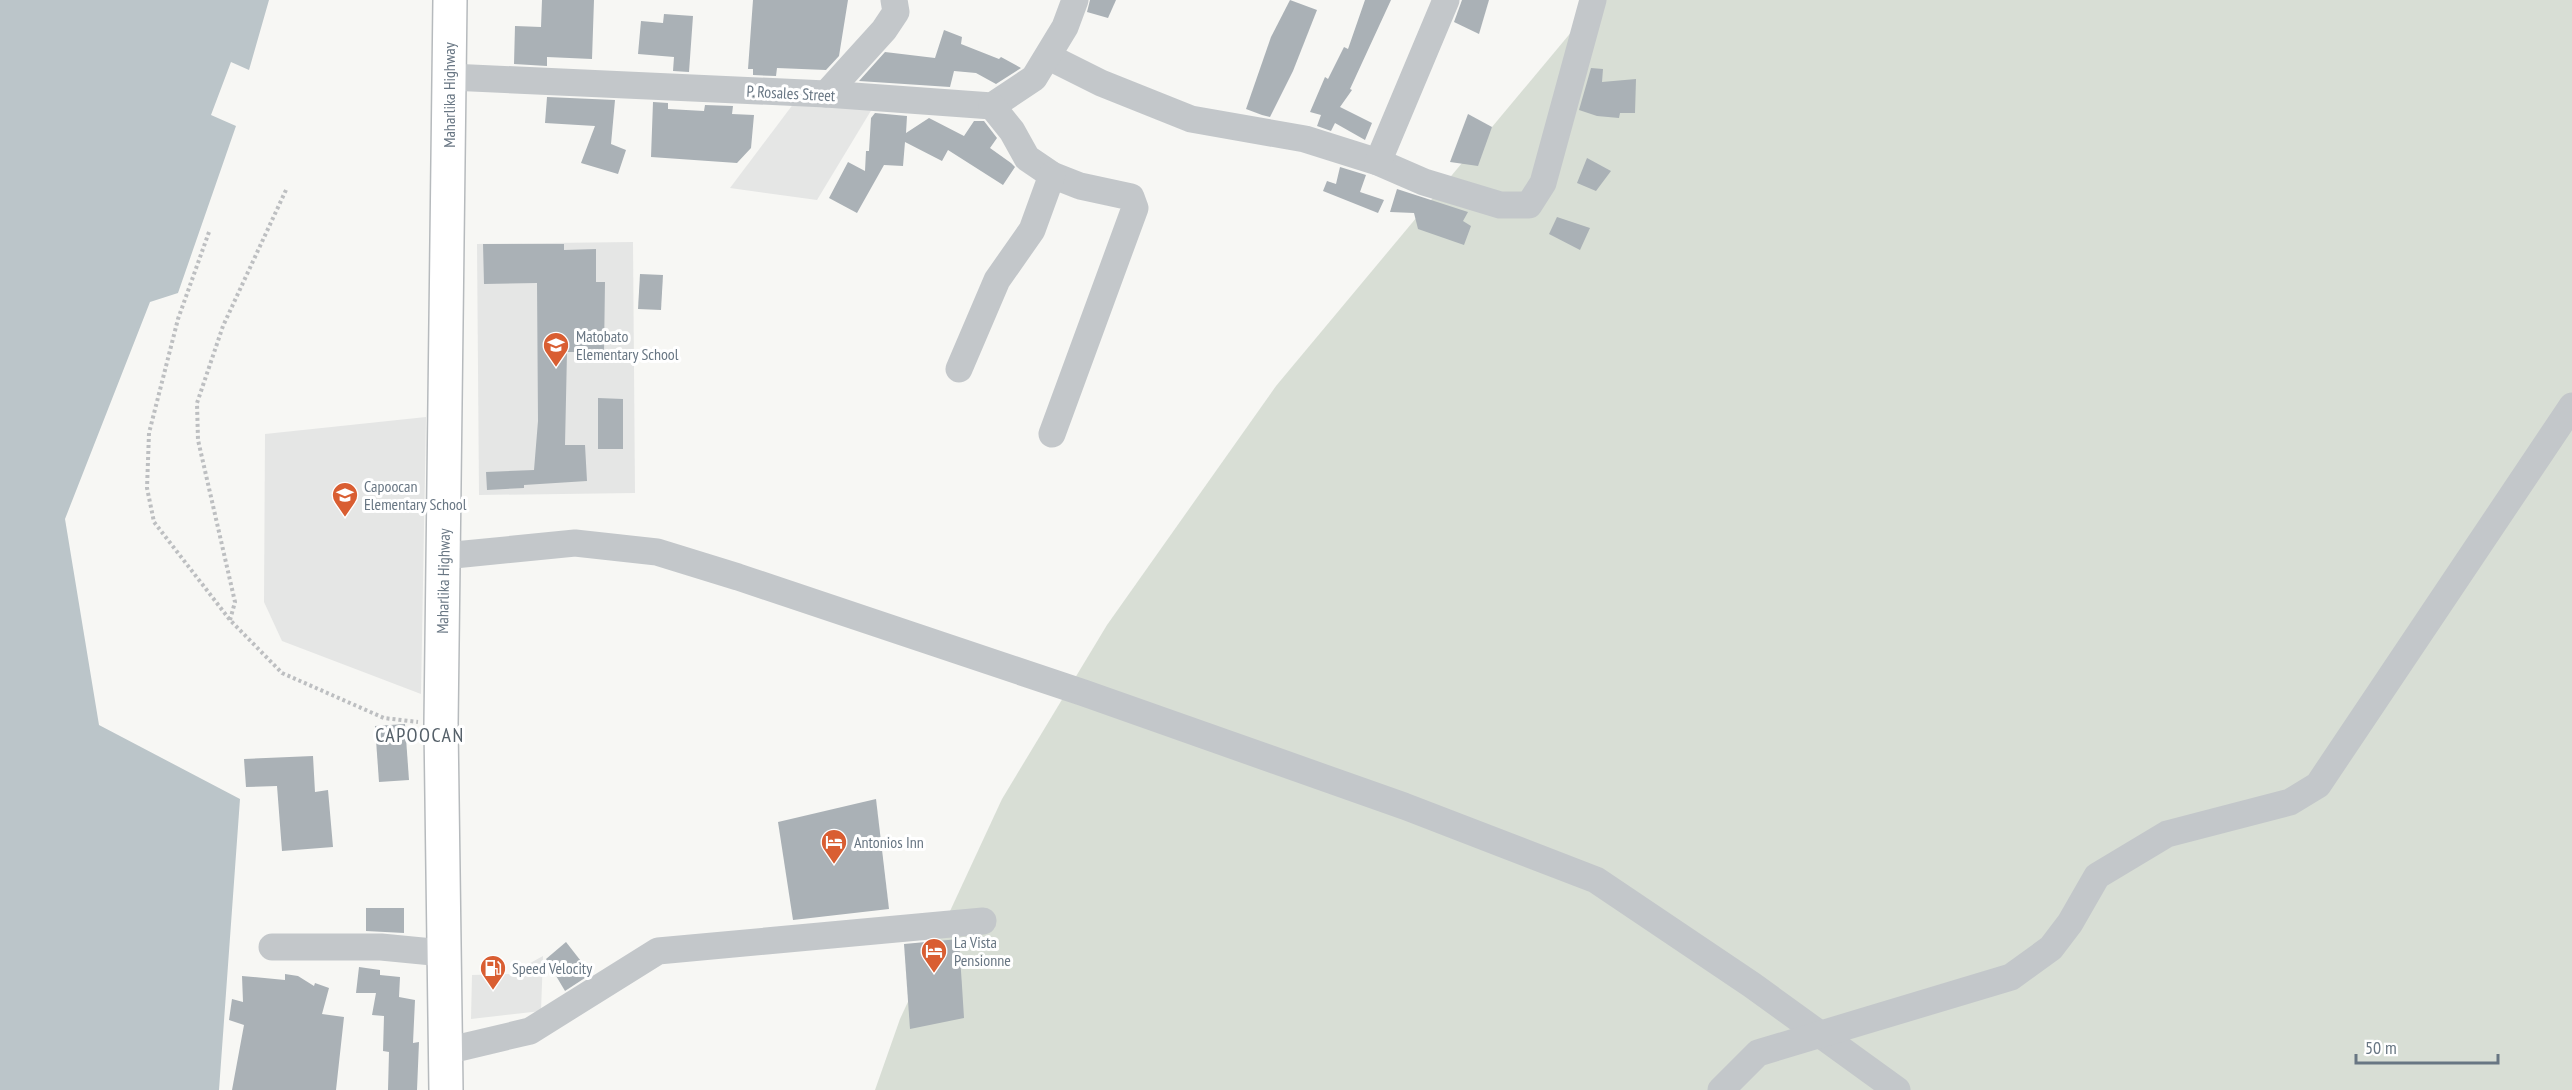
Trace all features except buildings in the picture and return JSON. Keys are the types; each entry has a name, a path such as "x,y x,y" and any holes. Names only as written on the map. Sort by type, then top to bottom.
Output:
{"main road":[{"name":"Maharlika Highway","path":"446,1090 441,725 450,0"}],"street":[{"path":"826,94 884,30 896,12 894,0"},
{"path":"1052,435 1135,208 1131,196 1080,186 1052,175 1027,158 1012,131 992,106 1034,78 1065,27 1075,0"},
{"path":"1378,162 1446,0"},
{"path":"1048,57 1110,87 1191,119 1305,139 1378,162 1424,182 1500,206 1529,205 1542,183 1593,0"},
{"name":"P. Rosales Street","path":"450,77 826,94 992,106"},
{"path":"959,369 997,280 1032,230 1052,175"},
{"path":"1722,1090 1758,1053 2011,977 2051,948 2070,923 2097,876 2167,834 2290,802 2318,784 2572,406"},
{"path":"444,556 575,543 657,552 1151,716 1404,806 1596,880 1822,1033 1897,1090"},
{"path":"446,1051 530,1031 658,951 983,921"},
{"path":"272,947 381,947 443,953"}],"path":[{"path":"230,620 235,602 198,440 197,403 224,326 286,190"},
{"path":"208,232 178,319 149,433 147,488 154,522 230,620 282,673 384,718 441,725"}],"shaded area":[{"path":"0,0 269,0 249,70 231,62 211,115 236,126 178,293 150,302 65,519 99,725 240,799 219,1090 0,1090"},
{"path":"1598,0 2572,0 2572,1090 875,1090 900,1019 1002,799 1107,625 1276,386"},
{"path":"797,99 875,104 817,200 730,188"},
{"name":"Matobato Elementary School","path":"633,242 635,493 479,495 477,244"},
{"name":"Capoocan Elementary School","path":"426,417 421,694 282,641 264,602 265,434"},
{"path":"543,956 541,1011 471,1019 472,975 510,974"}],"place":[{"name":"Matobato Elementary School","path":"556,368"},
{"name":"Capoocan Elementary School","path":"345,518"},
{"name":"Antonios Inn","path":"834,865"},
{"name":"La Vista Pensionne","path":"934,974"},
{"name":"Speed Velocity","path":"493,991"}],"district":[{"name":"CAPOOCAN","path":"420,735"}]}
